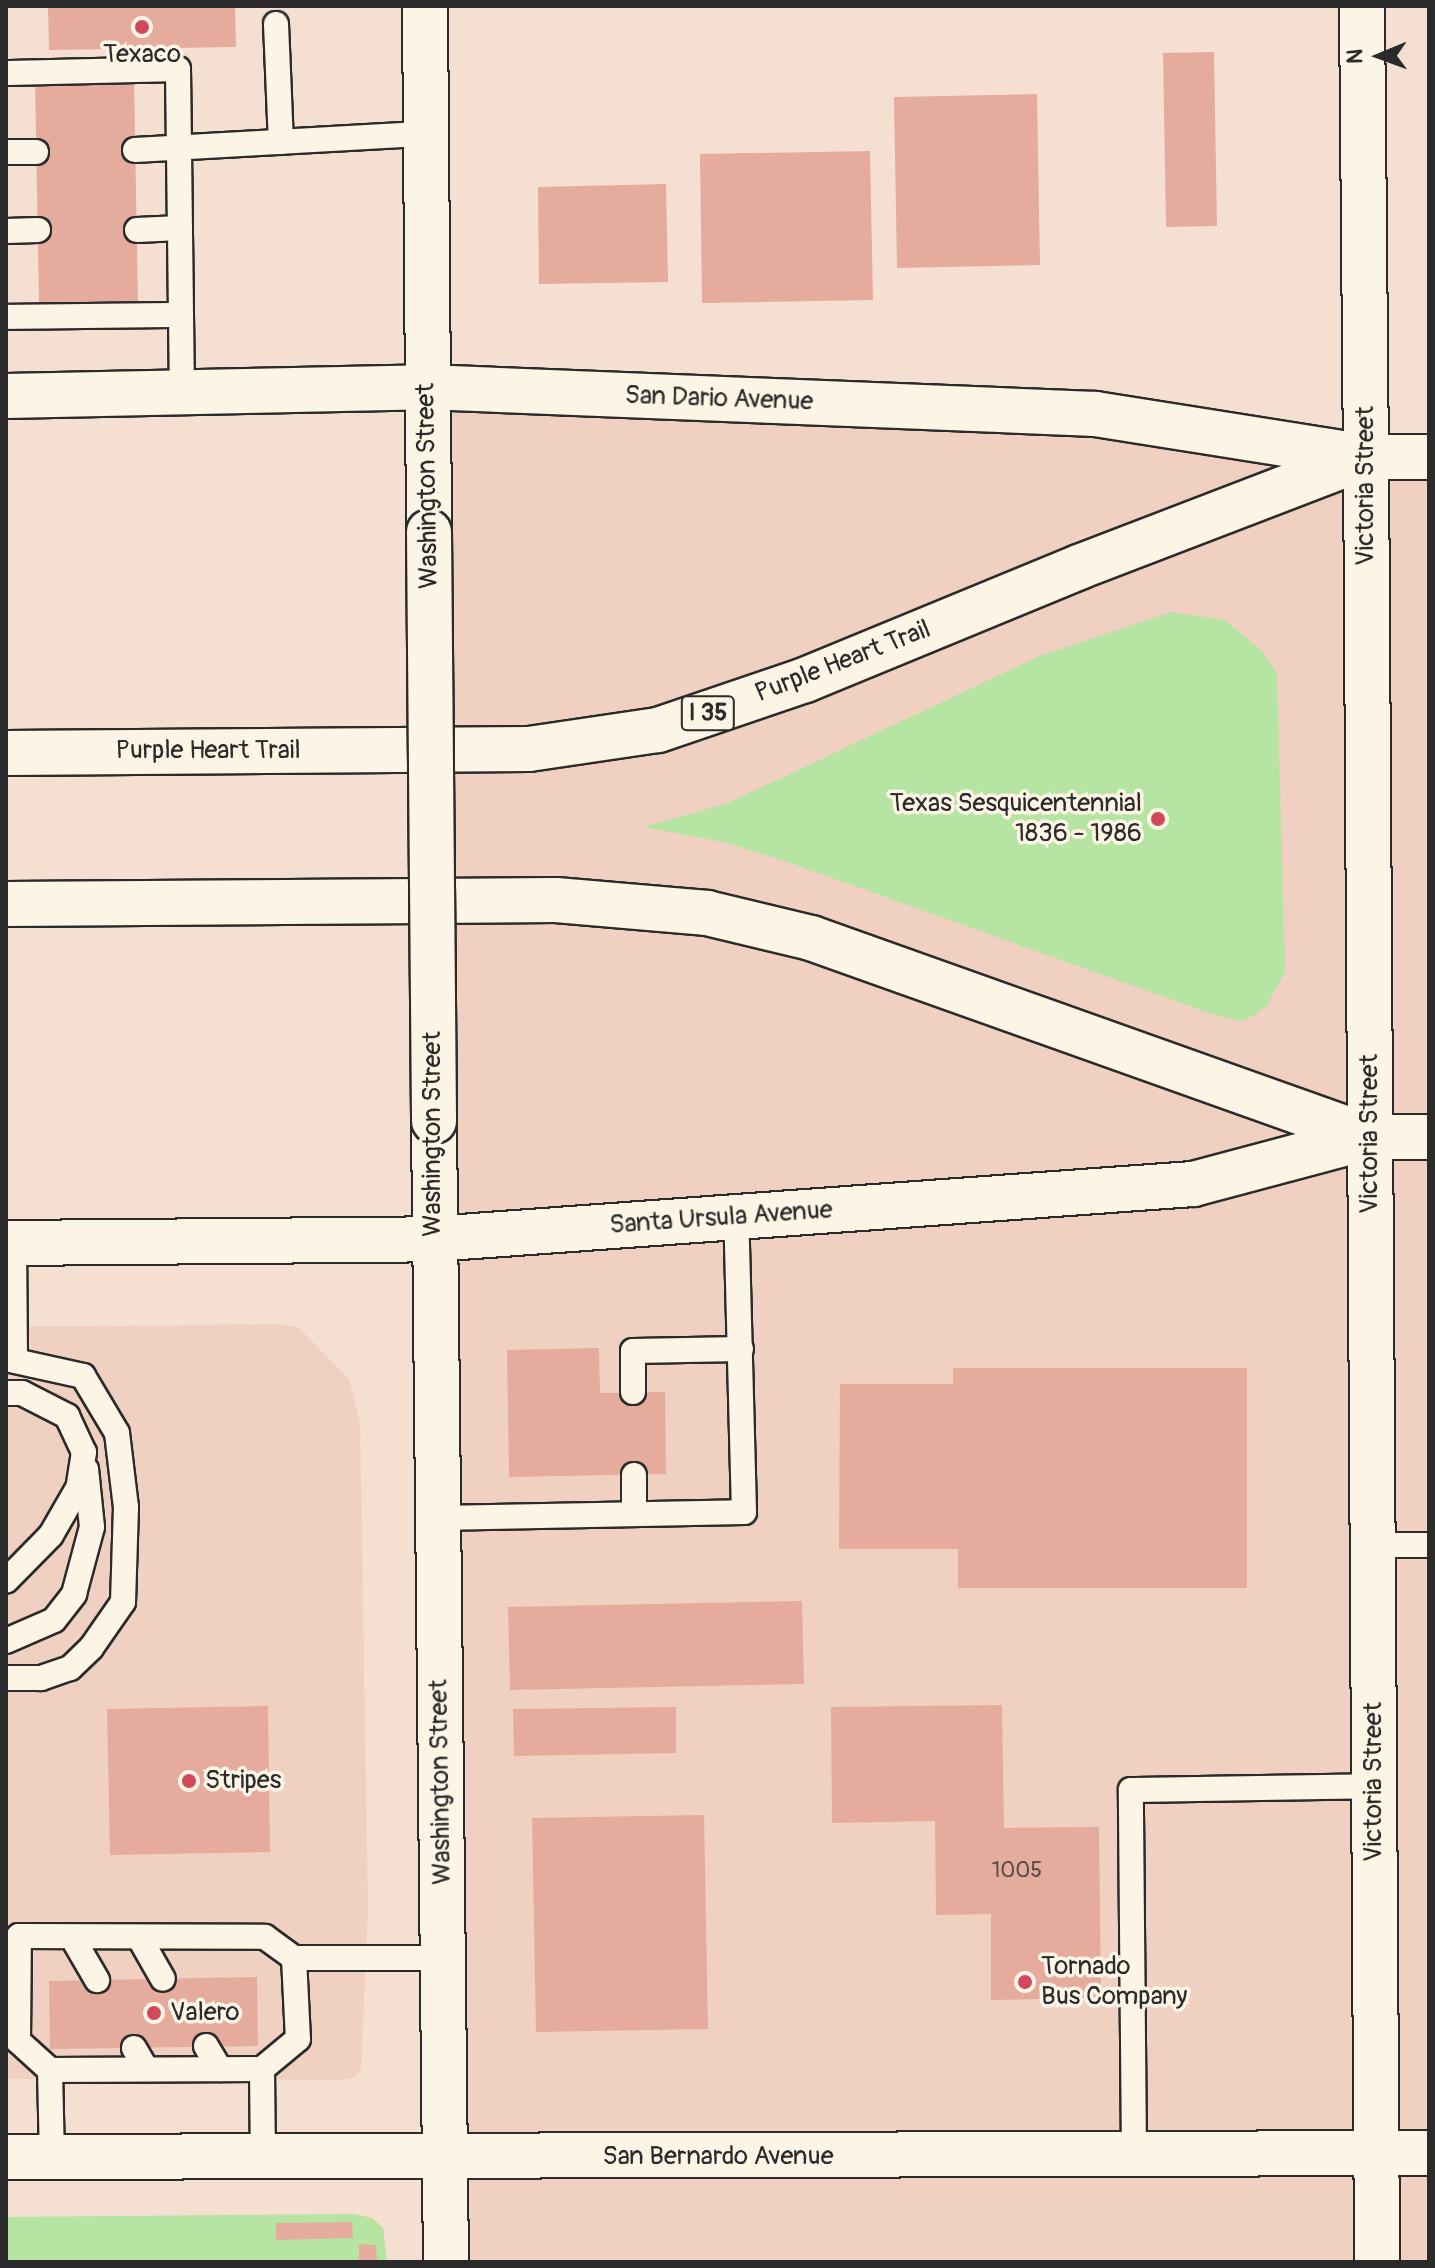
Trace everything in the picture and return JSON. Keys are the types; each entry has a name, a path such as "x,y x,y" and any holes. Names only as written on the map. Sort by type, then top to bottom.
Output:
{"main road":[{"name":"Washington Street","path":"425,6 433,1239 446,2262"},
{"name":"Victoria Street","path":"1362,6 1377,2262"},
{"name":"San Dario Avenue","path":"6,396 426,387 1095,414 1366,457 1429,457"},
{"name":"Purple Heart Trail","path":"6,753 529,749 658,730 805,680 1079,567 1366,457"},
{"path":"6,904 556,900 707,913 811,938 1370,1137"},
{"name":"Santa Ursula Avenue","path":"10,1243 433,1239 1193,1184 1370,1137 1429,1137"},
{"name":"San Bernardo Avenue","path":"6,2157 1429,2153"}],"lane":[{"path":"276,24 281,142"},
{"path":"6,73 178,69 182,393"},
{"path":"135,150 425,134"},
{"path":"6,152 36,152"},
{"path":"137,230 180,228"},
{"path":"6,231 38,230"},
{"path":"6,317 181,315"},
{"path":"437,1518 744,1512 736,1216"},
{"path":"6,1678 41,1678 70,1668 91,1648 123,1602 126,1507 117,1433 83,1376 11,1358 10,1243"},
{"path":"633,1392 633,1351 741,1349"},
{"path":"6,1393 22,1393 67,1416 84,1452 92,1527 74,1594 54,1620 6,1641"},
{"path":"6,1581 51,1535 78,1488 84,1452"},
{"path":"634,1475 634,1514"},
{"path":"1373,1545 1429,1545"},
{"path":"1134,2155 1131,1790 1374,1786"},
{"path":"294,1958 298,2039 262,2069 50,2070 18,2041 19,1936 265,1937 294,1958 444,1958"},
{"path":"72,1937 97,1980"},
{"path":"139,1937 163,1979"},
{"path":"206,2046 220,2069"},
{"path":"134,2048 146,2069"},
{"path":"262,2069 263,2158"},
{"path":"50,2070 52,2157"}],"shaded area":[{"path":"426,387 1429,457 1429,2262 446,2262"},
{"path":"279,1324 299,1328 349,1379 360,1422 368,1913 361,2068 354,2078 340,2080 6,2079 6,1327"}],"green space":[{"path":"1171,612 1225,620 1263,652 1277,674 1285,972 1267,1005 1254,1016 1238,1021 1209,1013 790,863 728,843 644,827 728,803 1040,656"},
{"path":"355,2214 372,2218 383,2228 387,2262 6,2262 6,2217"}],"building":[{"name":"Texaco","path":"48,6 235,6 236,47 49,50"},
{"path":"1214,52 1217,226 1166,227 1163,53"},
{"name":"Texaco","path":"134,76 138,303 39,305 35,78"},
{"path":"1037,94 1040,265 897,268 894,97"},
{"path":"870,151 873,300 702,303 700,154"},
{"path":"666,184 668,282 539,284 538,187"},
{"path":"599,1348 600,1393 665,1392 666,1474 509,1477 507,1350"},
{"path":"953,1368 1247,1368 1247,1588 958,1588 958,1549 839,1549 840,1384 953,1384"},
{"path":"802,1601 804,1684 510,1690 508,1607"},
{"path":"1002,1705 1004,1828 1099,1827 1101,1998 991,2000 991,1914 936,1915 935,1821 832,1823 831,1707"},
{"name":"Stripes","path":"268,1706 270,1852 110,1855 107,1709"},
{"path":"676,1707 676,1753 514,1756 513,1709"},
{"path":"704,1815 708,2029 536,2032 532,1818"},
{"name":"Valero","path":"257,1977 258,2046 50,2049 49,1981"},
{"path":"352,2222 353,2238 276,2240 276,2223"},
{"path":"359,2244 376,2245 377,2262 359,2262"}],"place":[{"name":"Texaco","path":"142,27"},
{"name":"Texas Sesquicentennial 1836 - 1986","path":"1158,819"},
{"name":"Stripes","path":"189,1781"},
{"name":"Tornado Bus Company","path":"1025,1982"},
{"name":"Valero","path":"154,2013"}]}
